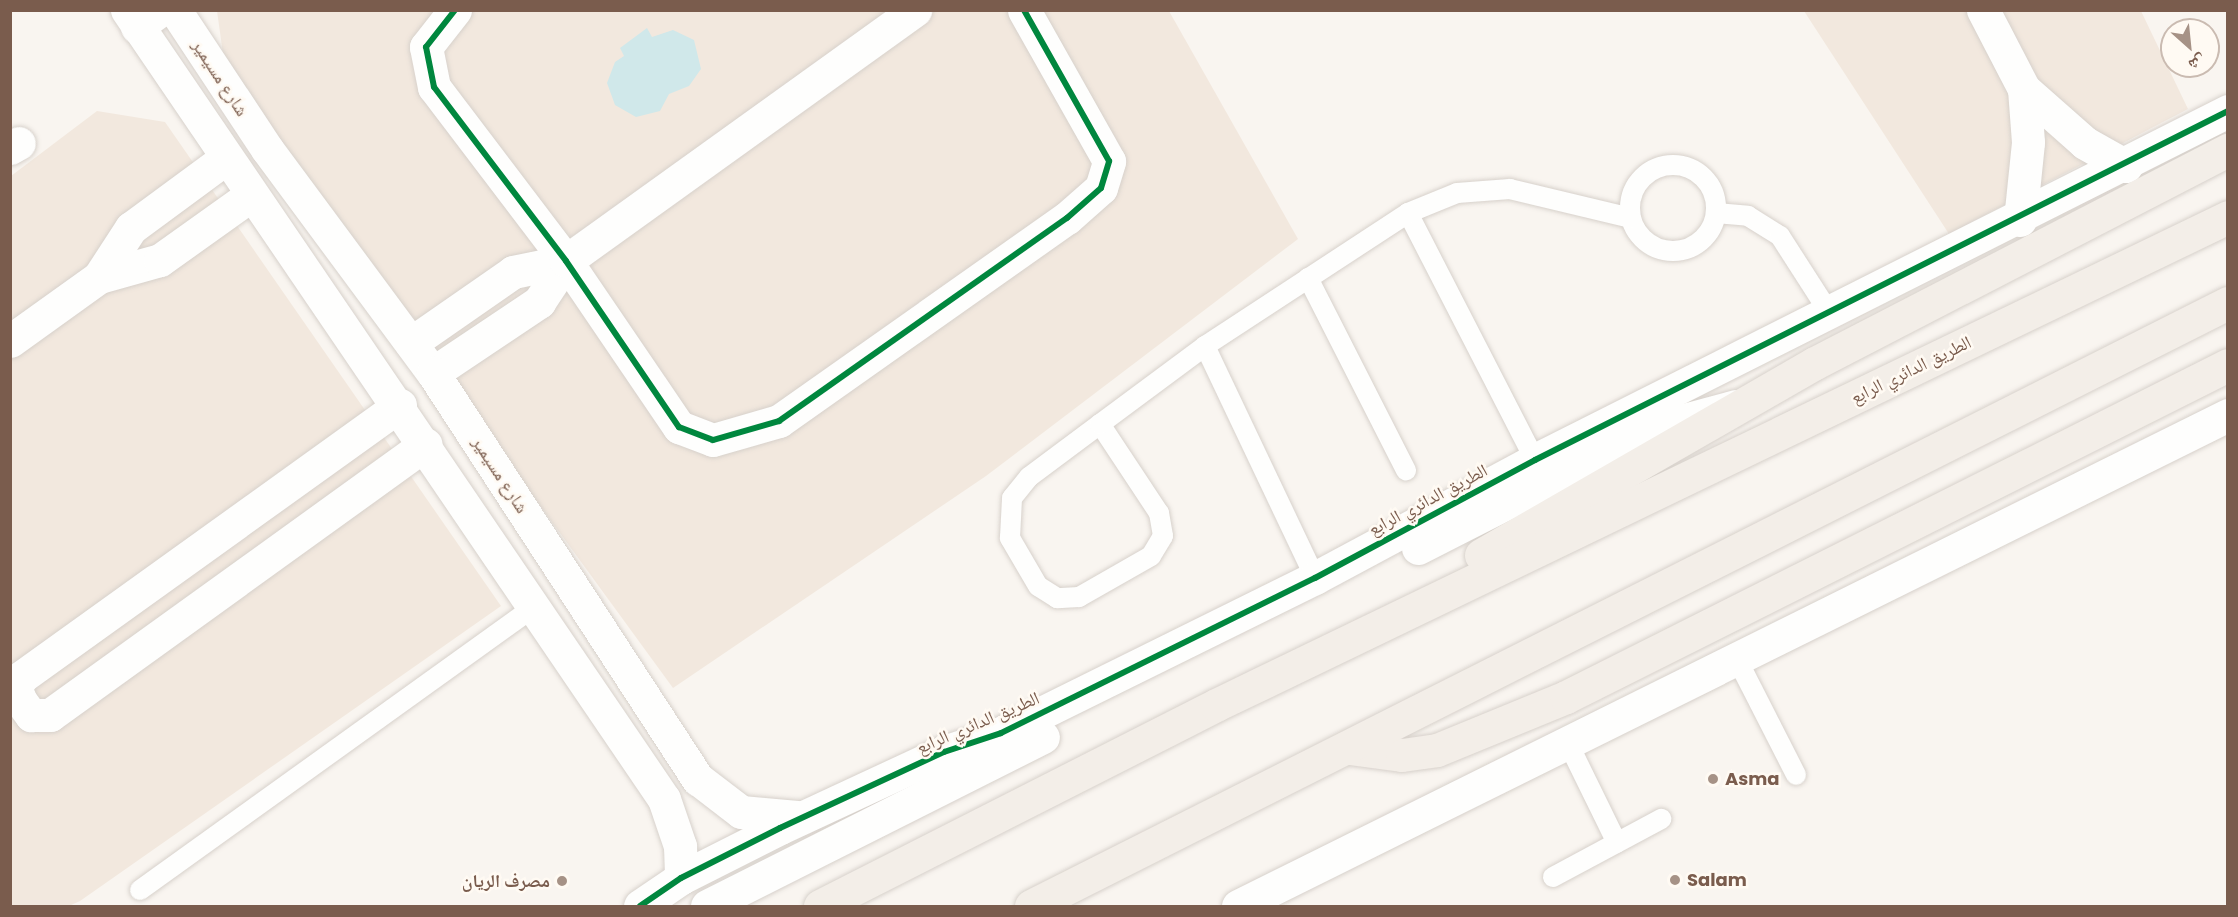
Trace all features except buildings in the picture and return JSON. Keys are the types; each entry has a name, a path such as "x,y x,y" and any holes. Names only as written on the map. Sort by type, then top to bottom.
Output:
{"main road":[{"path":"1216,705 1741,405 2228,150"},
{"name":"الطريق الدائري الرابع","path":"820,906 1216,705 2228,217"},
{"path":"1031,906 1349,748 2228,303"},
{"path":"1349,748 1402,755 1437,750 1566,697 2228,365"}],"street":[{"name":"شارع مسيمير","path":"176,10 267,149 433,373 698,779 741,812 779,819 846,808 887,816"},
{"path":"455,10 426,46 434,87 566,261 679,427 713,440 779,421 1067,218 1101,188 1109,161 1024,10"},
{"path":"433,373 539,302 566,261 915,10"},
{"path":"1983,10 2024,89 2085,143 2126,166"},
{"path":"141,16 226,158 400,405 664,800 680,846 681,878"},
{"path":"2020,220 2028,142 2024,89"},
{"name":"الطريق الدائري الرابع","path":"640,906 681,878 813,813 944,752 1001,733 1315,578 1535,460 2020,220 2228,111"},
{"path":"99,277 131,228 226,158"},
{"path":"10,341 99,277 160,260 251,195"},
{"path":"411,343 513,272 566,261"},
{"path":"400,405 22,677 15,686 20,700 31,715 50,715 426,444"},
{"name":"الطريق الدائري الرابع","path":"707,906 1655,428 1741,405"},
{"path":"1238,906 2228,415"},
{"path":"2183,438 2228,442"}],"lane":[{"path":"1100,424 1159,513 1163,536 1151,556 1079,597 1057,598 1032,577 1010,538 1008,511 1029,477 1100,424 1205,346 1408,213 1457,193 1510,189 1631,218 1647,242 1676,251 1703,239 1716,213 1715,198 1700,173 1671,164 1639,182 1631,218"},
{"path":"1408,213 1535,460"},
{"path":"1716,213 1748,216 1780,236 1830,314"},
{"path":"1308,278 1406,470"},
{"path":"1205,346 1315,578"},
{"path":"140,890 535,606"},
{"path":"1737,659 1796,775"},
{"path":"1568,743 1617,843"},
{"path":"1552,877 1661,819"}],"shaded area":[{"path":"217,11 1169,11 1298,239 986,476 673,688 226,75"},
{"path":"1804,11 2141,11 2160,51 2160,78 2173,78 2188,109 1949,234"},
{"path":"97,111 165,122 501,606 80,901 69,906 11,906 11,176"}],"water":[{"path":"647,28 652,37 673,30 694,40 701,69 689,86 669,94 660,111 636,117 615,105 607,83 615,62 624,56 620,48"}],"cycle path":[{"path":"455,10 426,47 434,87 566,261 679,427 713,440 779,421 1067,218 1101,188 1109,161 1024,10"},
{"path":"640,906 681,878 780,828 944,752 1001,733 1315,578 1535,460 2228,111"}],"place":[{"name":"Asma","path":"1713,779"},
{"name":"Salam","path":"1675,880"},
{"name":"مصرف الريان","path":"562,881"}]}
